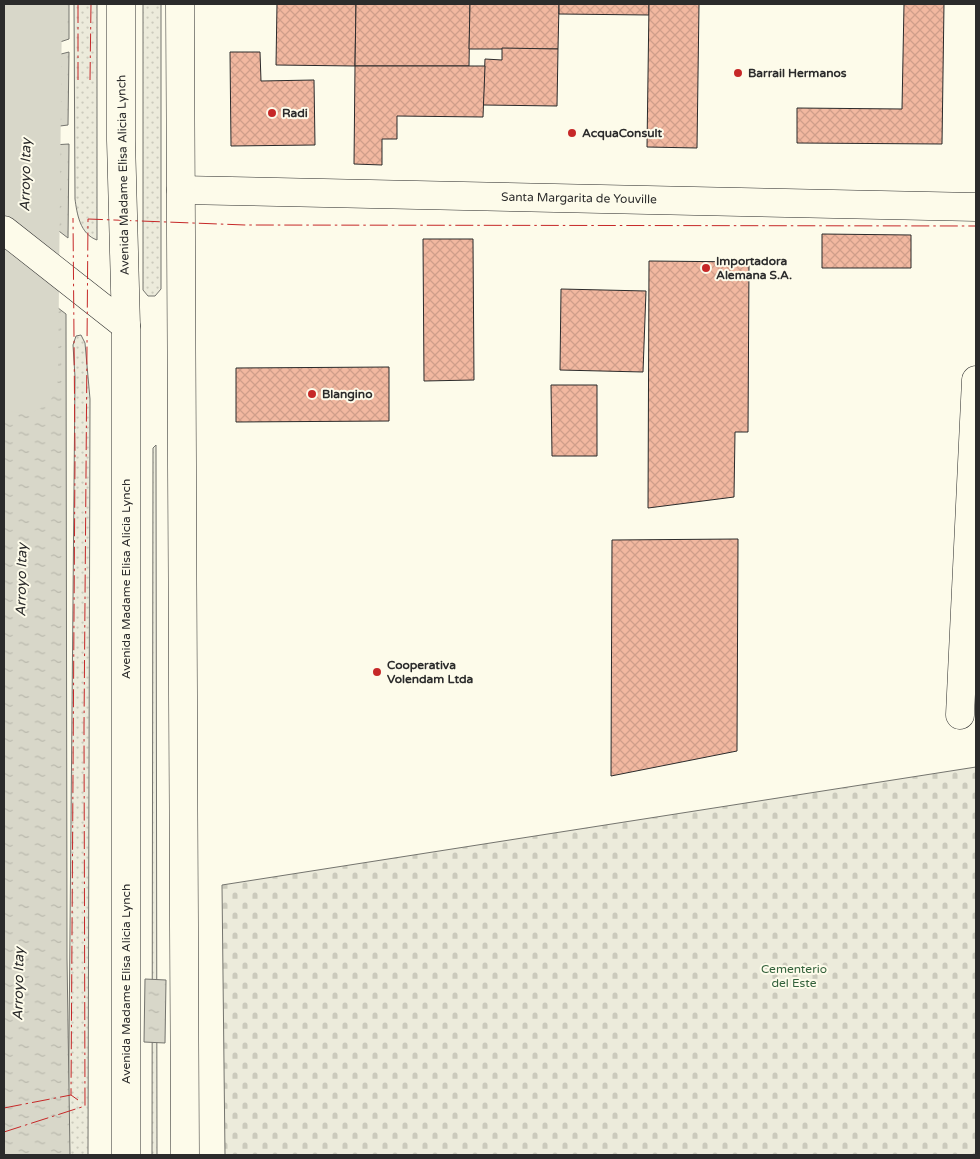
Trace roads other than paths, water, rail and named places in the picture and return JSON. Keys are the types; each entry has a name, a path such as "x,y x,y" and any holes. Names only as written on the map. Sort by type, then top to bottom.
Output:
{"main road":[{"name":"Avenida Madame Elisa Alicia Lynch","path":"122,4 121,140 126,326 126,1155"},
{"path":"180,4 186,1155"},
{"name":"Santa Margarita de Youville","path":"181,190 976,207"},
{"path":"4,230 126,326"},
{"path":"960,715 976,380"}],"water":[{"path":"4,4 69,4 69,39 57,43 57,55 69,52 68,125 52,127 52,145 51,126 4,129 4,70 55,55 56,44 4,59"},
{"path":"69,144 68,238 4,189 4,146"},
{"path":"4,267 66,314 67,958 70,1155 4,1155"},
{"path":"145,979 166,980 165,1043 144,1042"}],"waterway":[{"name":"Arroyo Itay","path":"23,378 27,4"}],"place":[{"name":"Barrail Hermanos","path":"738,73"},
{"name":"Radi","path":"272,113"},
{"name":"AcquaConsult","path":"572,133"},
{"name":"Importadora Alemana S.A.","path":"706,268"},
{"name":"Blangino","path":"312,394"},
{"name":"Cooperativa Volendam Ltda","path":"377,672"}],"park label":[{"name":"Cementerio del Este","path":"794,976"}]}
